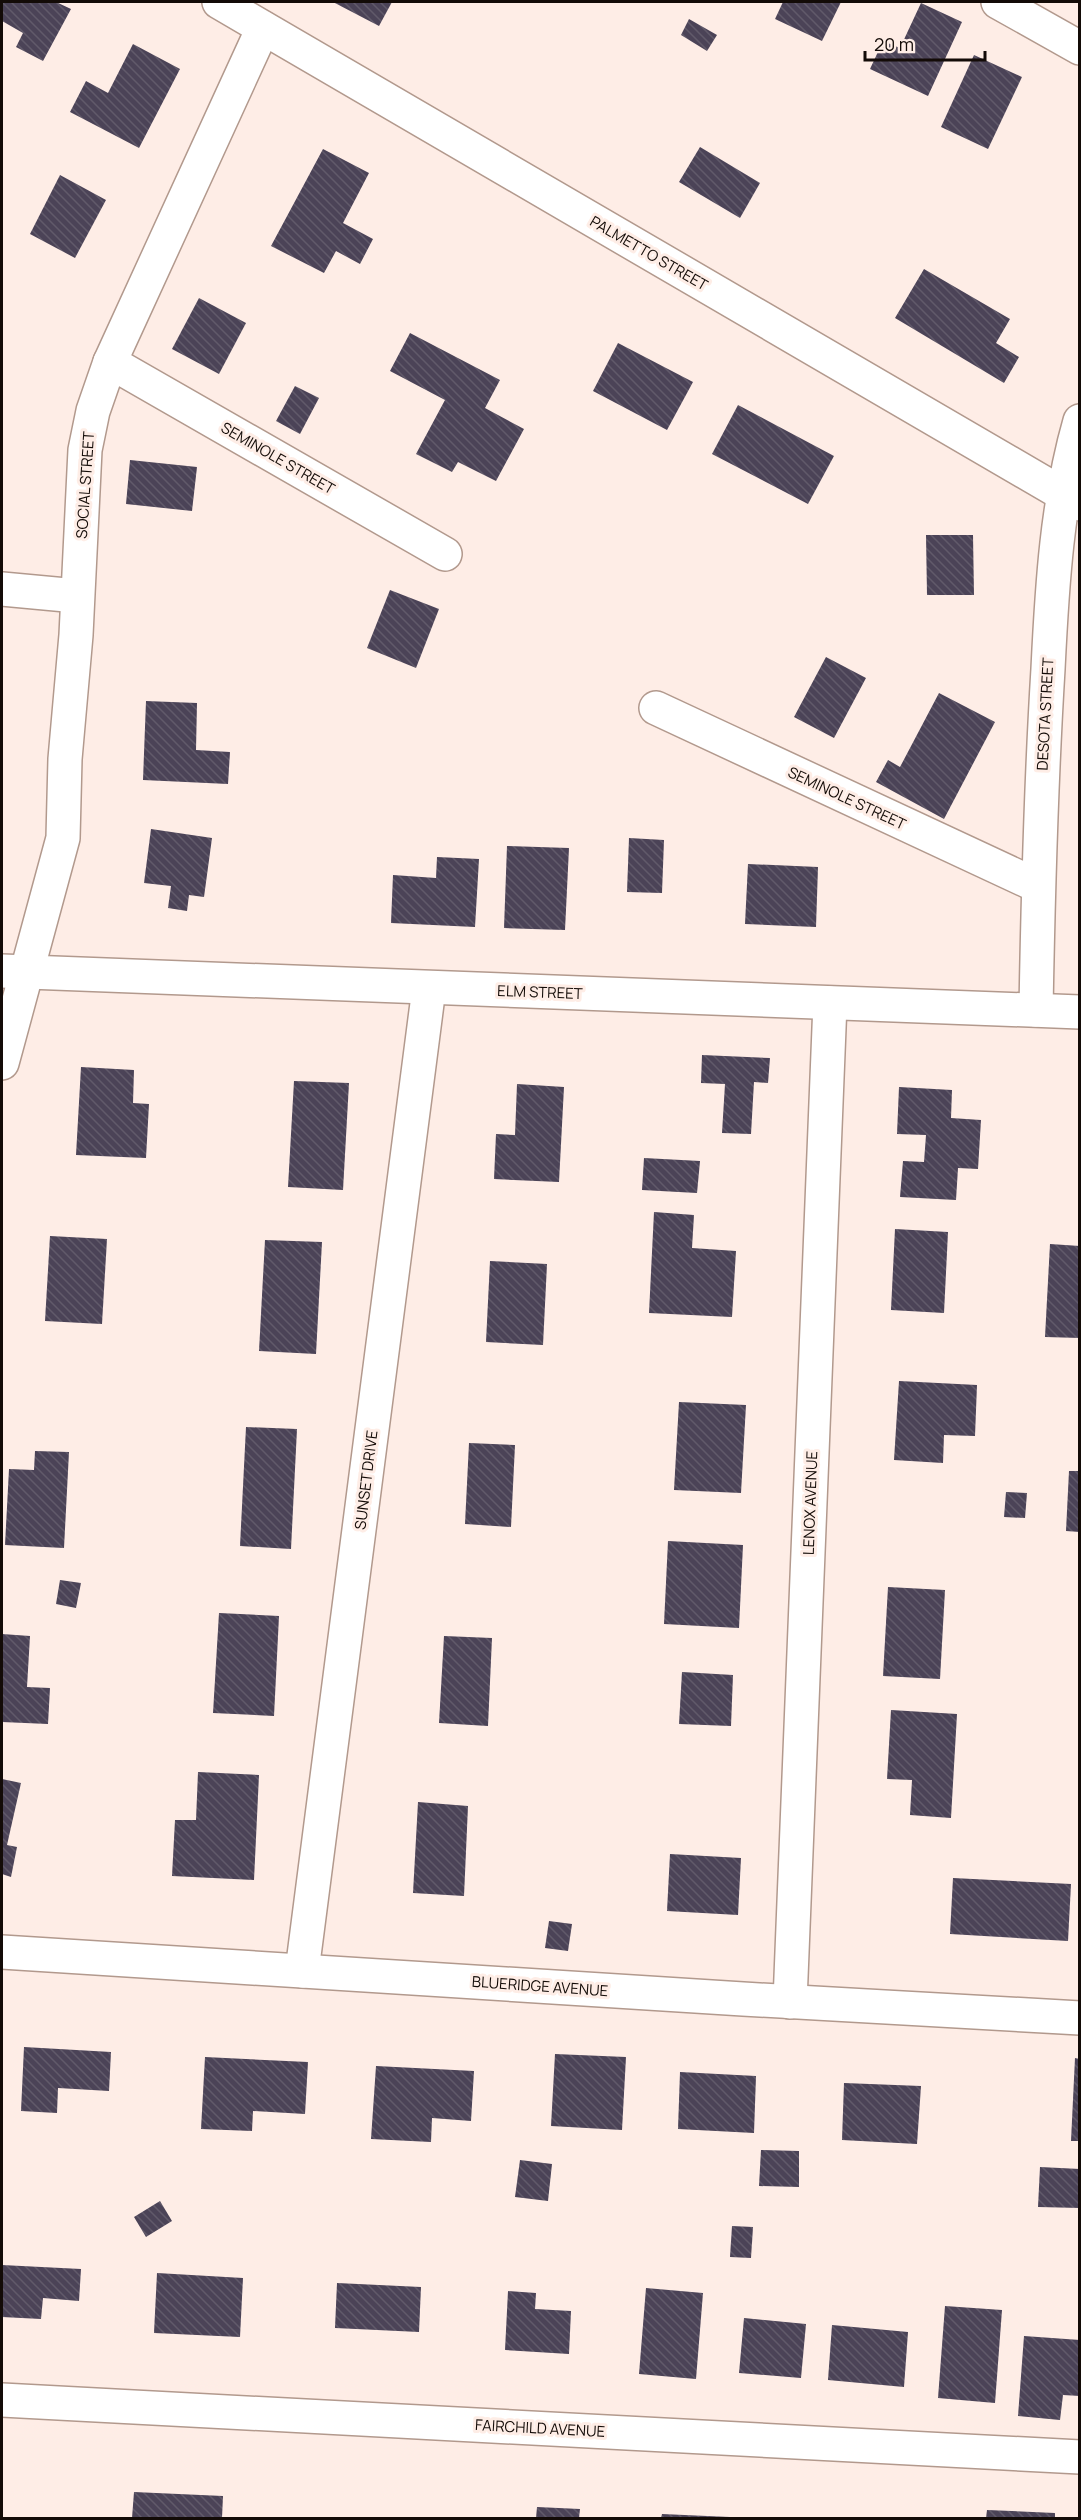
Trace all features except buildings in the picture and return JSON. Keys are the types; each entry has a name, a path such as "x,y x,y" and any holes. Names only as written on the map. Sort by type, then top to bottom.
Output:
{"street":[{"name":"PALMETTO STREET","path":"219,2 1072,499"},
{"path":"998,2 1080,48"},
{"name":"SOCIAL STREET","path":"2,1063 14,972 63,838 65,759 85,450 93,411 111,362 263,28"},
{"name":"SEMINOLE STREET","path":"111,362 445,554"},
{"name":"DESOTA STREET","path":"1036,1010 1038,886 1055,560 1072,499 1080,421"},
{"path":"2,589 77,596"},
{"name":"SEMINOLE STREET","path":"656,708 1038,886"},
{"name":"ELM STREET","path":"14,972 1080,1012"},
{"name":"SUNSET DRIVE","path":"302,1971 429,988"},
{"name":"LENOX AVENUE","path":"790,2002 830,1003"},
{"name":"BLUERIDGE AVENUE","path":"2,1952 1080,2018"},
{"name":"FAIRCHILD AVENUE","path":"2,2400 1080,2457"}]}
